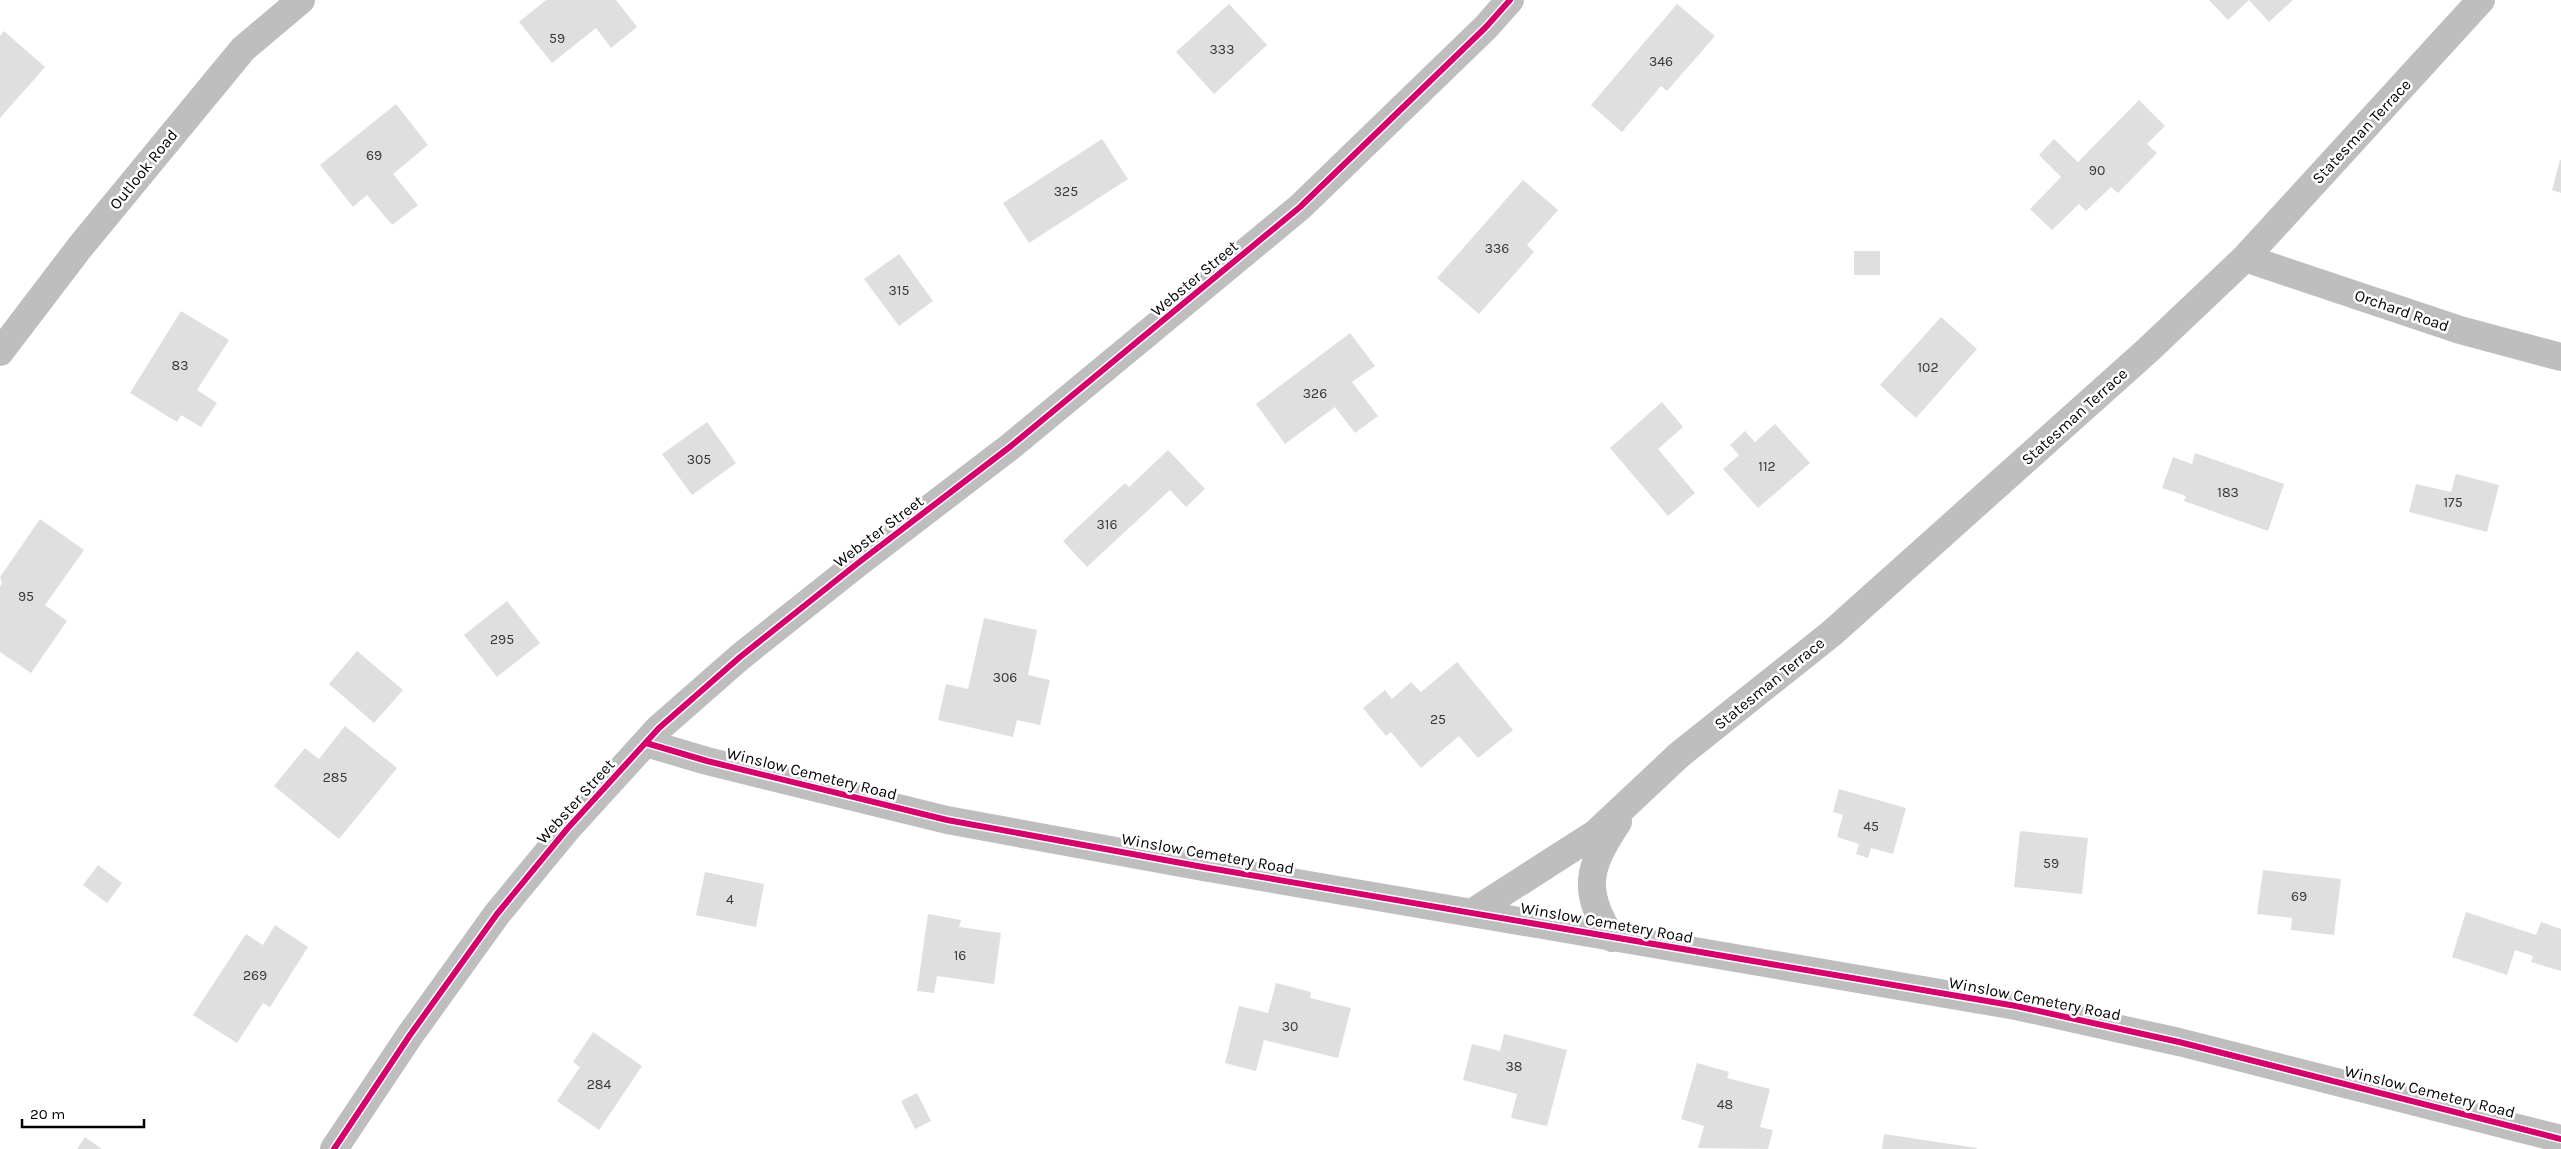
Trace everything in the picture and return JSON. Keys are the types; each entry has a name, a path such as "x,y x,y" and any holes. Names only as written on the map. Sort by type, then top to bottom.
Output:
{"street":[{"name":"Outlook Road","path":"0,352 80,247 243,49 301,0"},
{"name":"Webster Street","path":"334,1149 410,1035 497,914 567,829 659,728 740,657 858,563 1011,446 1300,207 1486,27 1510,0"},
{"name":"Statesman Terrace","path":"1474,912 1596,833 1679,755 1832,633 2148,350 2245,258 2481,0"},
{"name":"Orchard Road","path":"2245,258 2460,330 2561,356"},
{"name":"Winslow Cemetery Road","path":"646,743 707,761 947,820 1203,867 2016,1006 2179,1042 2561,1139"},
{"name":"Statesman Terrace","path":"1612,938 1594,905 1593,872 1600,849 1634,798"}],"building":[{"path":"546,0 616,0 637,27 611,48 596,28 552,63 519,22"},
{"path":"2209,0 2249,0 2228,20"},
{"path":"2249,0 2293,0 2269,22"},
{"path":"1229,4 1267,45 1214,94 1176,52"},
{"path":"1677,4 1715,36 1667,91 1661,86 1622,132 1591,105"},
{"path":"4,31 45,67 0,118 0,36"},
{"path":"2139,100 2165,126 2147,144 2157,153 2118,193 2111,187 2086,211 2079,204 2052,230 2030,209 2061,177 2039,155 2054,139 2078,162"},
{"path":"396,104 428,145 393,174 418,205 392,225 367,195 353,207 320,165"},
{"path":"1102,139 1128,179 1029,243 1003,203"},
{"path":"2561,160 2561,193 2552,190"},
{"path":"1523,180 1558,210 1527,245 1534,252 1479,314 1437,278"},
{"path":"1854,251 1880,251 1880,275 1854,275"},
{"path":"899,254 933,301 899,326 864,279"},
{"path":"181,311 229,340 197,390 217,403 201,427 181,415 177,422 130,393"},
{"path":"1941,317 1977,349 1916,418 1880,385"},
{"path":"1350,333 1375,366 1352,382 1378,416 1355,433 1335,407 1285,444 1256,404"},
{"path":"1662,402 1683,427 1658,449 1695,493 1668,516 1610,448"},
{"path":"707,422 736,463 692,495 662,454"},
{"path":"1775,424 1810,463 1758,508 1723,469 1739,455 1730,445 1745,431 1755,442"},
{"path":"1168,450 1205,489 1186,507 1170,490 1087,567 1063,541 1125,483 1129,487"},
{"path":"2195,453 2284,484 2268,531 2184,501 2186,496 2162,488 2173,457 2192,464"},
{"path":"2456,474 2499,485 2487,532 2409,512 2416,484 2451,492"},
{"path":"40,519 84,550 45,605 67,621 31,673 0,652 0,587 2,583 0,577"},
{"path":"507,601 540,643 497,677 464,635"},
{"path":"984,618 1037,630 1028,675 1050,680 1040,725 1017,720 1013,737 938,720 946,684 968,689"},
{"path":"357,651 403,690 374,723 329,684"},
{"path":"1457,662 1513,730 1478,758 1459,736 1421,768 1391,732 1386,736 1363,708 1385,690 1392,699 1411,682 1421,692"},
{"path":"345,726 397,768 339,839 274,786 305,748 319,759"},
{"path":"1839,789 1906,808 1893,854 1871,848 1868,858 1856,854 1859,844 1837,837 1843,815 1833,812"},
{"path":"2020,831 2088,838 2082,894 2014,887"},
{"path":"98,865 122,883 107,903 83,885"},
{"path":"2263,870 2341,879 2334,935 2291,930 2292,918 2257,914"},
{"path":"705,872 764,884 756,927 696,915"},
{"path":"2466,912 2536,935 2541,922 2561,929 2561,971 2531,962 2533,956 2515,950 2507,975 2452,957"},
{"path":"928,914 961,920 959,927 1001,933 994,984 937,976 934,993 917,991"},
{"path":"275,925 308,947 270,1007 263,1003 237,1043 193,1015 246,934 263,945"},
{"path":"1276,983 1311,992 1310,998 1351,1008 1338,1058 1264,1040 1256,1071 1225,1063 1239,1006 1268,1013"},
{"path":"593,1032 642,1066 599,1130 557,1101 580,1067 573,1062"},
{"path":"1504,1034 1567,1050 1547,1126 1511,1118 1517,1094 1463,1080 1472,1044 1500,1051"},
{"path":"1697,1063 1729,1072 1727,1078 1770,1089 1760,1127 1773,1130 1768,1149 1698,1148 1704,1126 1681,1119"},
{"path":"917,1093 931,1121 915,1129 901,1101"},
{"path":"1884,1134 1977,1148 1977,1149 1882,1149"},
{"path":"85,1137 102,1149 77,1149"}],"cycle path":[{"path":"334,1149 410,1035 497,914 567,829 659,728 740,657 858,563 1011,446 1300,207 1486,27 1510,0"},
{"path":"646,743 707,761 947,820 1203,867 2016,1006 2179,1042 2561,1139"}]}
